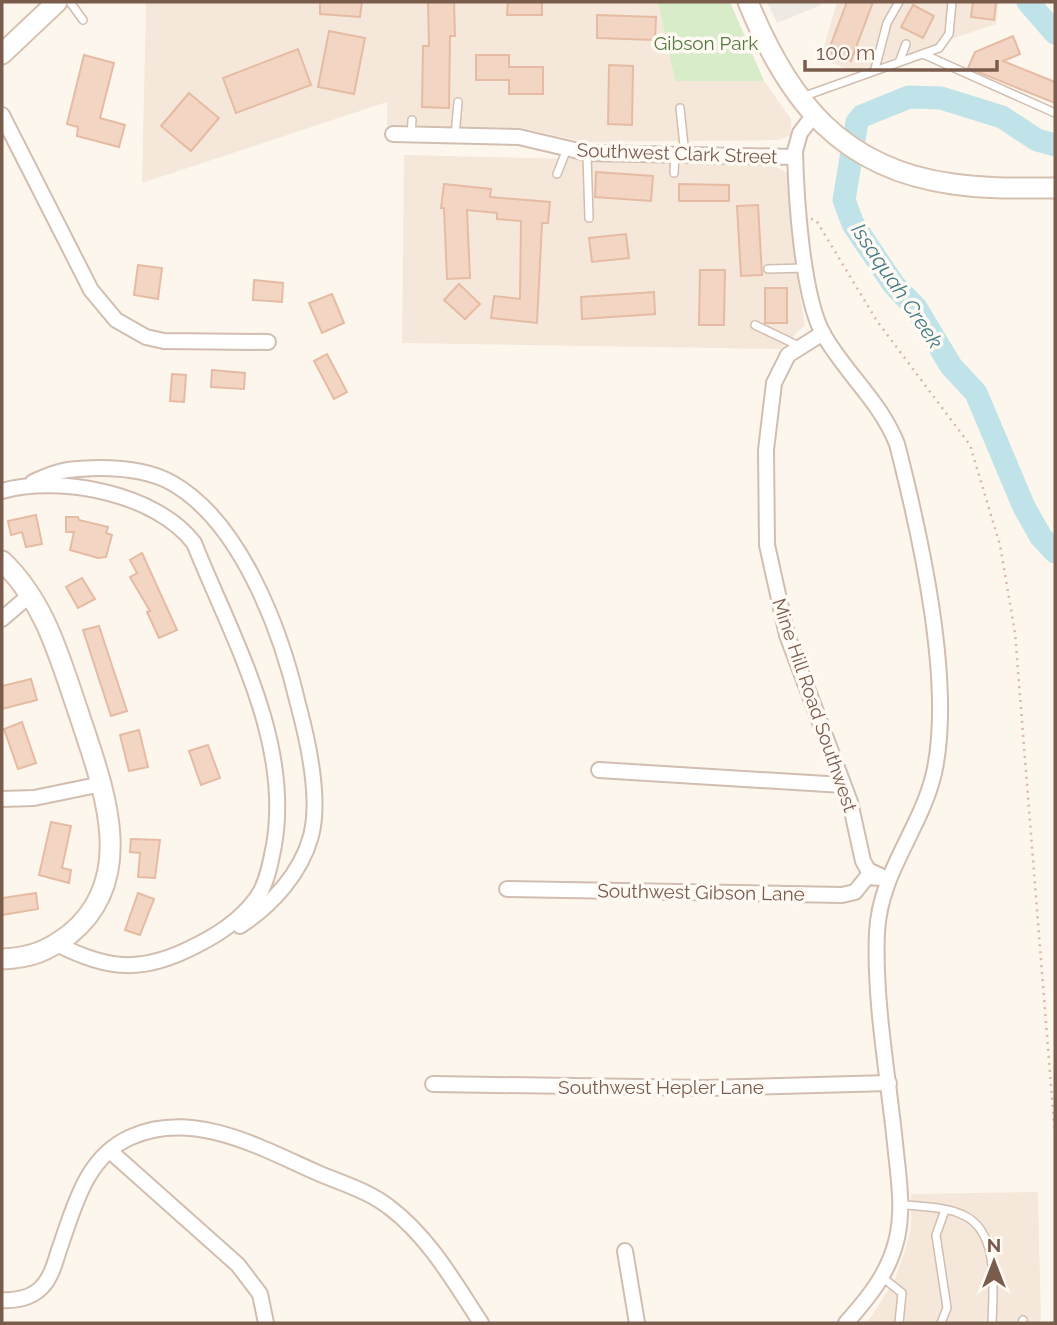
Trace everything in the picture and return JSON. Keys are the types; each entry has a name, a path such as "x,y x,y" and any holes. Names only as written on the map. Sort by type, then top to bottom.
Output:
{"street":[{"path":"2,54 57,2"},
{"path":"748,2 771,54 798,98 813,116 867,155 901,171 934,181 969,186 1055,188"},
{"path":"2,115 91,290 116,320 146,337 164,341 268,342"},
{"path":"813,116 797,139 795,157 805,268 813,307 823,333 875,401 897,443 927,590 942,716 933,775 922,807 887,879 880,906 876,950 899,1204 897,1236 882,1277 872,1295 846,1323"},
{"name":"Southwest Clark Street","path":"393,134 519,137 587,153 795,157"},
{"name":"Mine Hill Road Southwest","path":"823,333 799,346 780,366 769,411 764,513 767,545 787,635 844,785 866,867 887,879"},
{"path":"2,491 25,485 61,469 123,468 171,482 204,510 228,536 250,570 294,684 305,730 313,785 312,833 303,858 275,899 242,925 175,957 125,967 82,957 57,944"},
{"path":"25,485 62,486 142,505 165,514 182,527 194,542 263,714 274,754 279,802 270,867 261,890 238,918 213,937"},
{"path":"2,561 31,594 53,636 102,784 108,811 110,855 101,895 77,928 57,944 34,956 2,959"},
{"path":"2,619 31,594"},
{"path":"599,770 844,785"},
{"path":"2,799 34,798 102,784"},
{"name":"Southwest Gibson Lane","path":"508,889 842,895 855,892 867,877 887,879"},
{"name":"Southwest Hepler Lane","path":"433,1084 705,1088 889,1083"},
{"path":"2,1300 20,1299 41,1288 51,1275 84,1182 96,1164 110,1151 129,1138 146,1132 200,1129 232,1136 388,1206 402,1218 451,1276 481,1323"},
{"path":"110,1151 238,1265 260,1294 267,1323"},
{"path":"625,1251 637,1323"}],"lane":[{"path":"70,2 83,20"},
{"path":"875,69 887,23 899,2"},
{"path":"798,98 939,48 949,34 953,2"},
{"path":"900,60 906,44"},
{"path":"923,54 1055,113"},
{"path":"455,136 458,102"},
{"path":"674,173 680,155 680,108"},
{"path":"411,135 412,120"},
{"path":"557,174 568,148"},
{"path":"587,153 589,218"},
{"path":"768,269 805,268"},
{"path":"755,325 799,346"},
{"path":"899,1204 965,1215 984,1230 991,1263 992,1323"},
{"path":"942,1323 947,1308 936,1235 945,1210"},
{"path":"882,1277 902,1293 899,1323"}],"path":[{"path":"801,216 816,220 877,321 970,445 1000,545 1015,633 1055,1136"}],"shaded area":[{"path":"146,2 658,2 675,81 764,81 791,119 791,135 779,140 584,142 522,128 387,125 387,102 142,183"},
{"path":"767,2 823,2 777,23"},
{"path":"837,2 999,2 996,24 852,72 821,57"},
{"path":"404,155 772,164 790,175 798,283 805,325 780,349 402,343"},
{"path":"1038,1192 1041,1323 867,1323 894,1281 905,1251 911,1228 911,1194"}],"green space":[{"name":"Gibson Park","path":"658,2 730,2 764,81 675,81"}],"building":[{"path":"320,2 362,2 360,17 320,14"},
{"path":"428,2 454,2 455,36 450,36 449,108 422,107 423,46 429,46"},
{"path":"508,2 542,2 542,15 507,15"},
{"path":"847,2 873,2 851,61 828,52"},
{"path":"973,2 996,2 994,20 971,17"},
{"path":"913,5 934,16 923,38 901,27"},
{"path":"597,15 656,17 655,40 597,38"},
{"path":"329,31 365,38 354,94 318,87"},
{"path":"1013,36 1020,54 1003,61 1055,82 1055,103 968,68 975,52"},
{"path":"298,49 311,85 236,113 223,78"},
{"path":"84,55 114,63 100,118 125,125 119,147 77,136 78,127 67,124"},
{"path":"476,55 509,55 509,67 543,67 543,94 509,94 509,80 476,80"},
{"path":"609,65 633,66 632,125 608,124"},
{"path":"189,93 219,118 191,151 161,126"},
{"path":"596,172 653,176 651,201 595,197"},
{"path":"444,184 491,189 490,197 550,202 548,223 542,223 537,323 491,318 494,296 520,299 521,221 497,219 497,213 467,210 470,278 447,279 444,208 441,208"},
{"path":"679,184 729,185 729,201 679,201"},
{"path":"758,205 762,275 741,276 737,206"},
{"path":"626,234 629,258 592,262 589,238"},
{"path":"138,265 162,268 158,299 134,295"},
{"path":"700,270 725,270 724,325 699,325"},
{"path":"254,280 283,283 282,302 253,300"},
{"path":"459,284 480,304 465,319 444,300"},
{"path":"765,288 787,288 787,323 765,323"},
{"path":"654,292 655,314 582,319 581,297"},
{"path":"332,294 344,323 322,333 309,303"},
{"path":"327,354 347,392 334,399 314,361"},
{"path":"212,370 245,373 244,389 211,387"},
{"path":"172,374 186,375 184,402 170,401"},
{"path":"36,515 42,544 26,547 22,532 11,535 8,521"},
{"path":"66,517 78,517 79,520 108,527 106,533 112,535 106,557 98,558 70,550 74,532 66,532"},
{"path":"142,553 177,630 159,638 147,612 150,611 130,577 137,573 130,560"},
{"path":"82,578 95,599 78,608 66,587"},
{"path":"99,626 127,711 111,716 83,630"},
{"path":"31,679 37,700 2,709 2,686"},
{"path":"22,722 36,763 18,769 4,729"},
{"path":"139,730 148,767 129,771 120,735"},
{"path":"208,745 220,778 201,785 189,751"},
{"path":"51,822 71,826 62,868 71,870 69,883 39,875"},
{"path":"131,839 160,840 155,878 138,877 140,853 130,852"},
{"path":"36,893 38,909 2,915 2,898"},
{"path":"138,893 154,899 140,935 125,930"}],"waterway":[{"name":"Issaquah Creek","path":"1028,2 1055,33"},
{"name":"Issaquah Creek","path":"1055,145 1037,140 1002,117 941,98 909,97 862,116 857,122 844,200 853,224 894,285 916,308 951,366 976,393 1024,507 1041,537 1055,552"}]}
